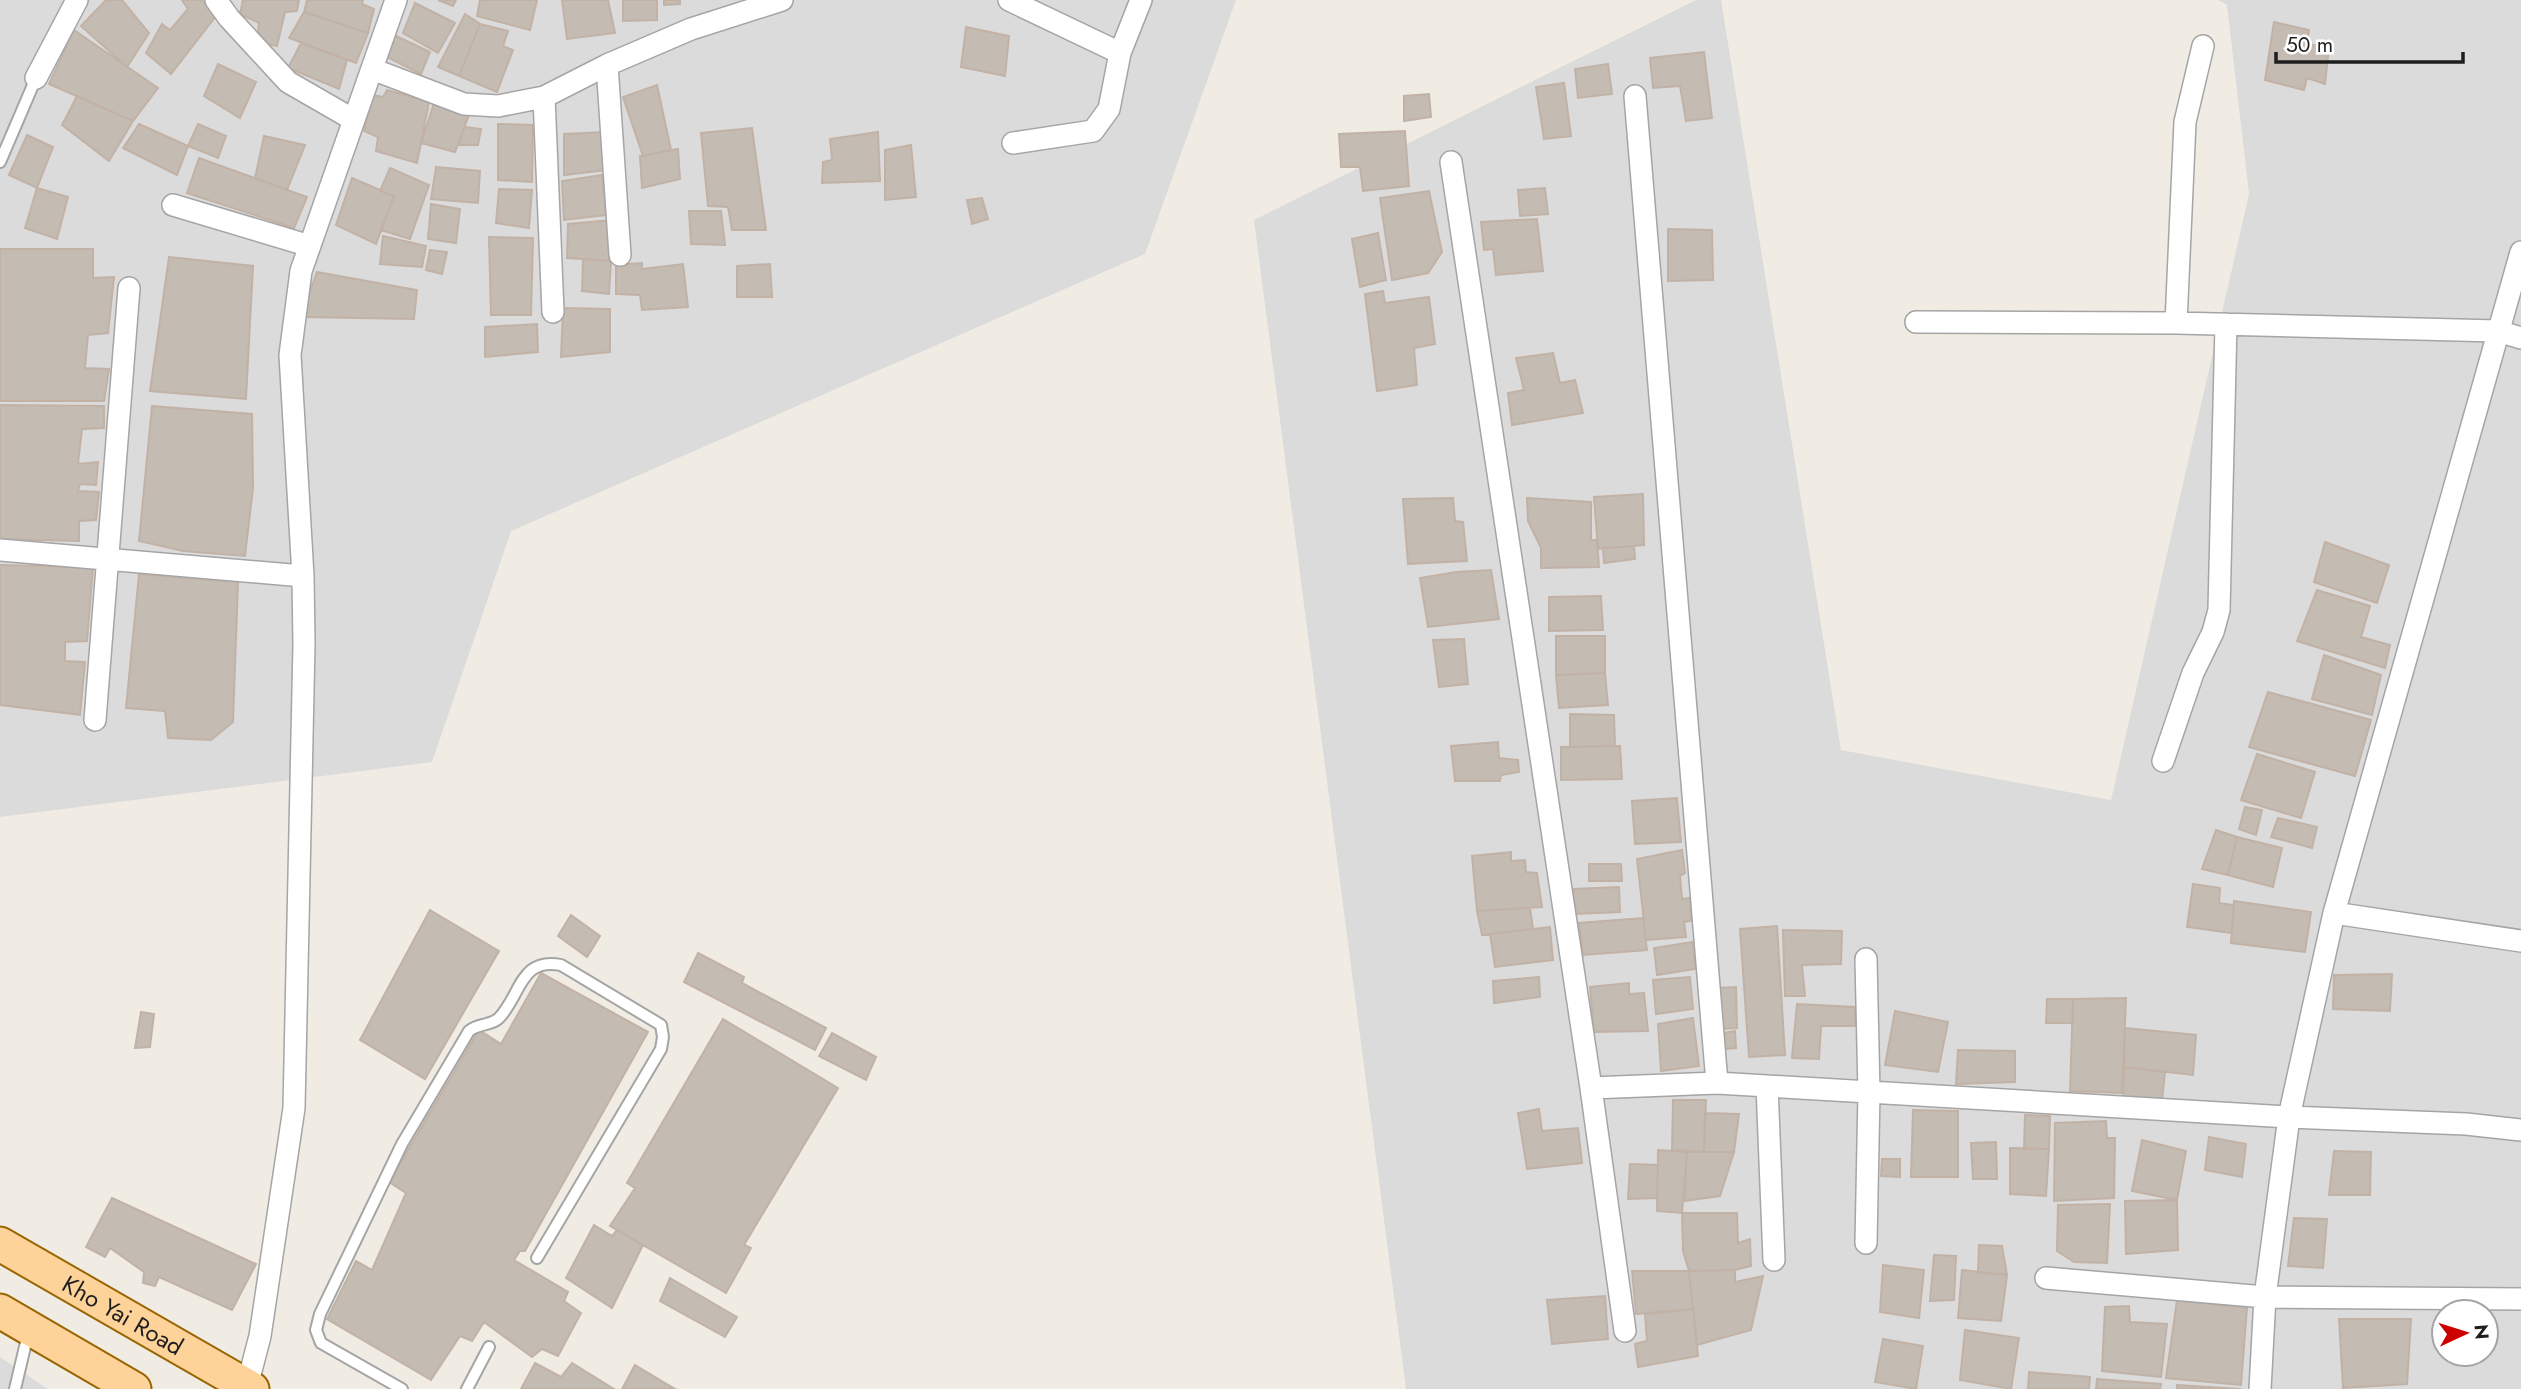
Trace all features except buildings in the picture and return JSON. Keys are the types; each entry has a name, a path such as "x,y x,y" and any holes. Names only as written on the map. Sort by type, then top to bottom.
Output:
{"main road":[{"name":"Kho Yai Road","path":"0,1244 249,1387"},
{"path":"11,1323 134,1389"}],"street":[{"path":"36,78 76,0"},
{"path":"216,0 229,18 288,82 354,120"},
{"path":"249,1387 260,1336 294,1108 304,644 303,576 290,355 300,271 396,0"},
{"path":"372,69 464,104 498,106 544,97 607,65 691,29 782,0"},
{"path":"1009,0 1120,53"},
{"path":"1013,143 1093,131 1109,108 1120,53 1141,0"},
{"path":"2176,323 2185,122 2203,46"},
{"path":"607,65 620,255"},
{"path":"1635,96 1717,1083"},
{"path":"544,97 553,312"},
{"path":"1451,162 1626,1331"},
{"path":"173,205 310,246"},
{"path":"2260,1389 2265,1297 2289,1117 2334,913 2521,252"},
{"path":"95,720 129,288"},
{"path":"1916,322 2176,323 2498,331 2521,338"},
{"path":"2163,761 2193,673 2213,632 2219,610 2226,324"},
{"path":"0,550 303,576"},
{"path":"2334,913 2521,941"},
{"path":"1866,959 1869,1092 1866,1243"},
{"path":"1591,1088 1717,1083 2289,1117 2466,1124 2521,1130"},
{"path":"1767,1086 1774,1260"},
{"path":"2046,1279 2265,1297 2521,1299"}],"lane":[{"path":"0,162 36,78"},
{"path":"402,1389 321,1343 316,1330 320,1314 402,1144 469,1031 481,1023 498,1019 528,972 537,965 550,963 561,965 661,1025 663,1037 661,1049 537,1258"},
{"path":"11,1323 15,1389"},
{"path":"467,1389 489,1347"}],"shaded area":[{"path":"0,0 1236,0 1145,254 511,531 432,762 0,817"},
{"path":"1696,0 1721,0 1841,750 2111,800 2249,194 2227,5 2218,0 2521,0 2521,1389 1406,1389 1254,220"},
{"path":"0,1357 48,1389 0,1389"}]}
